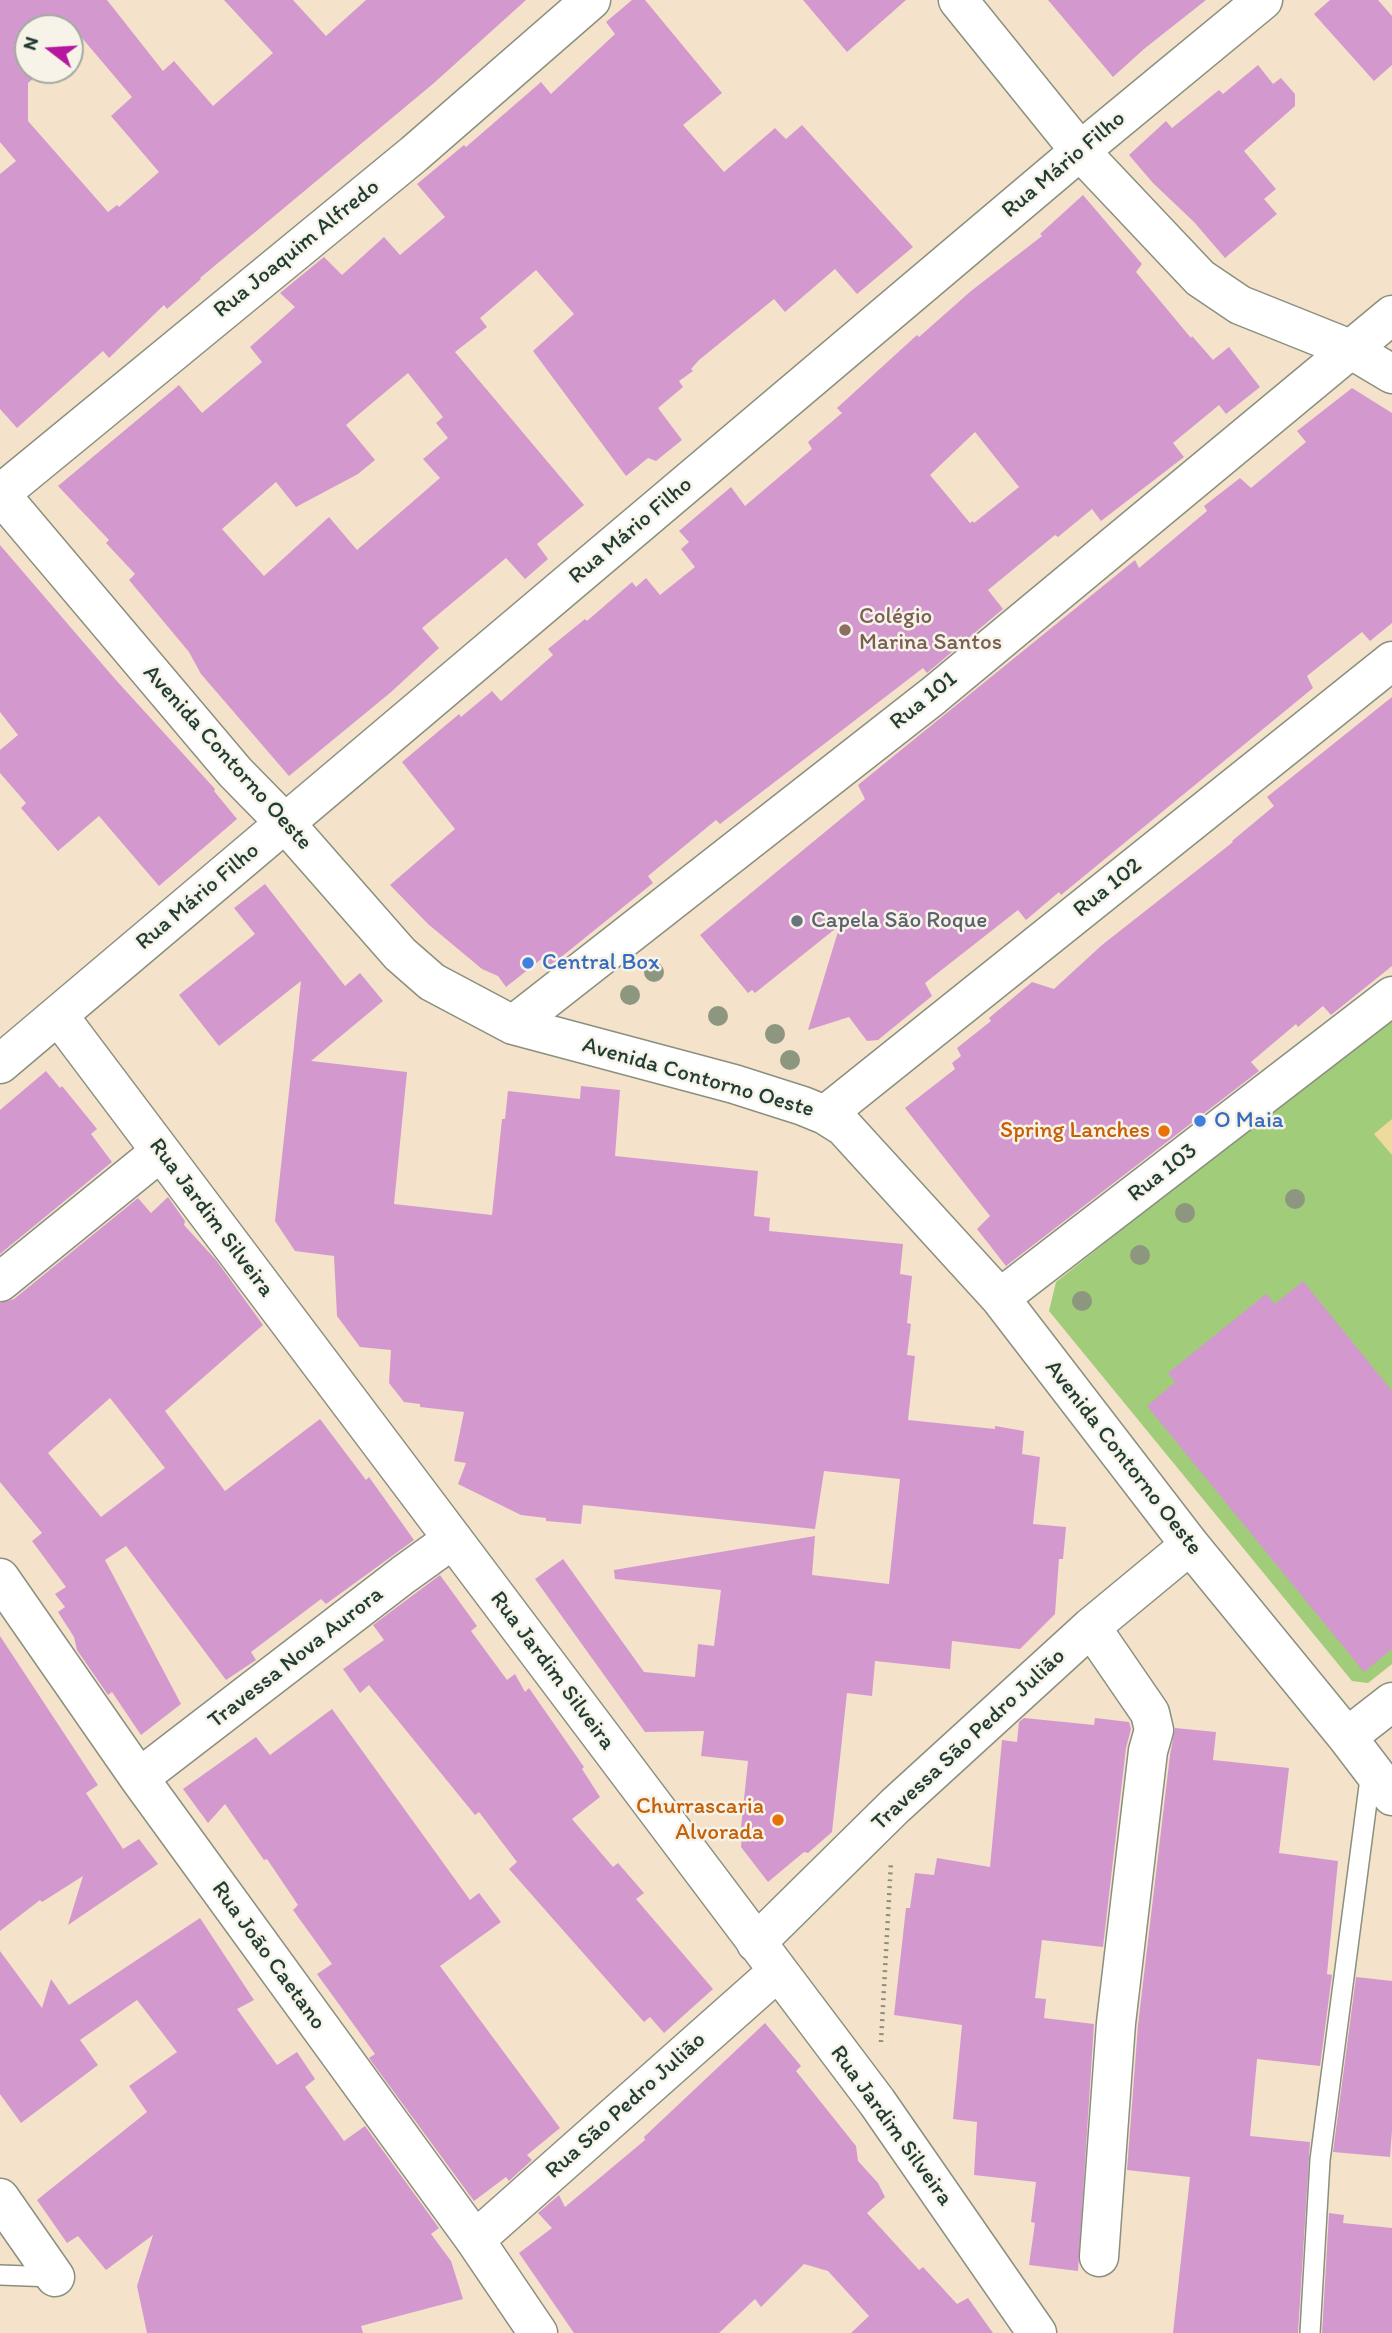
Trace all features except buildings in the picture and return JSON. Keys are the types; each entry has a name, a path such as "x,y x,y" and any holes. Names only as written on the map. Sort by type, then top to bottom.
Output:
{"street":[{"name":"Rua Joaquim Alfredo","path":"0,494 414,154 591,0"},
{"path":"958,0 1080,151 1200,278 1240,305 1350,349 1392,374"},
{"name":"Rua Mário Filho","path":"0,1063 1080,151 1263,0"},
{"name":"Rua 101","path":"513,1025 933,696 1392,315"},
{"name":"Avenida Contorno Oeste","path":"0,494 235,772 285,823 400,954 432,982 513,1025 734,1084 825,1115 859,1141 1000,1298 1190,1545 1348,1738 1381,1783"},
{"name":"Rua 102","path":"825,1115 1392,662"},
{"name":"Rua 103","path":"1000,1298 1392,996"},
{"name":"Rua Jardim Silveira","path":"58,1015 877,2102 1037,2333"},
{"path":"0,1282 160,1152"},
{"name":"Travessa Nova Aurora","path":"139,1778 453,1539"},
{"name":"Travessa São Pedro Julião","path":"767,1957 895,1807 1091,1627 1190,1545"},
{"name":"Rua João Caetano","path":"0,1578 139,1778 475,2240 538,2333"},
{"path":"1091,1627 1150,1713 1154,1730 1147,1765 1116,2023 1099,2257"},
{"path":"1348,1738 1392,1702"},
{"name":"Rua São Pedro Julião","path":"475,2240 767,1957"},
{"path":"0,2198 55,2277"}],"lane":[{"path":"1310,2333 1320,2160 1381,1783"},
{"path":"0,2275 55,2277"}],"path":[{"path":"877,2102 895,1807"}],"green space":[{"path":"1392,1014 1392,1664 1368,1683 1352,1681 1049,1311 1056,1282"}],"sand":[{"path":"1392,1119 1392,1155 1374,1134"}],"place":[{"name":"Colégio Marina Santos","path":"845,630"},
{"name":"Capela São Roque","path":"797,921"},
{"name":"Central Box","path":"528,963"},
{"name":"O Maia","path":"1200,1121"},
{"name":"Spring Lanches","path":"1164,1131"},
{"name":"Churrascaria Alvorada","path":"778,1820"}]}
